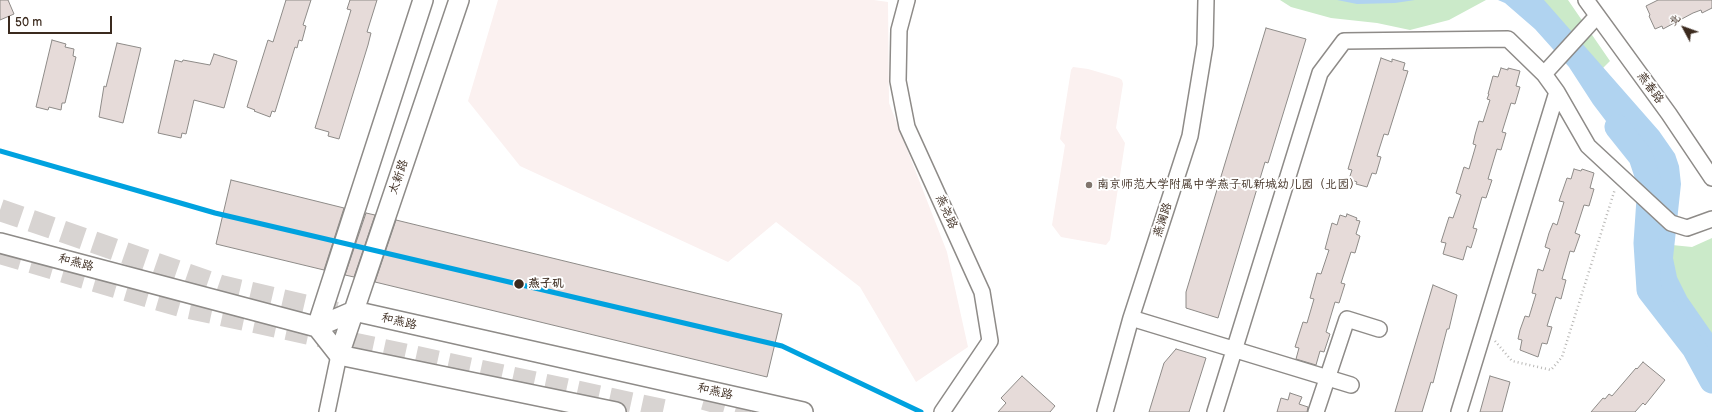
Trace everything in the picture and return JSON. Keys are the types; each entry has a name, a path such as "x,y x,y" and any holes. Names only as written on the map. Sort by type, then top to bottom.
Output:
{"main road":[{"path":"317,327 423,0"},
{"name":"太新路","path":"339,355 459,0"},
{"name":"和燕路","path":"0,243 317,327"},
{"path":"317,327 354,312"},
{"name":"和燕路","path":"354,312 803,412"},
{"path":"317,327 339,355 616,412"}],"street":[{"name":"燕尧路","path":"907,0 899,30 898,81 907,127 982,292 990,341 942,412"},
{"name":"燕澜路","path":"1105,412 1131,318 1190,136 1205,45 1206,0"},
{"name":"燕春路","path":"1586,0 1669,114 1712,178"},
{"path":"1544,74 1597,16"},
{"path":"1215,412 1320,73 1344,41 1508,39 1544,74 1557,92 1588,146 1671,223 1687,228 1712,219"},
{"path":"1459,412 1557,92"},
{"path":"1131,318 1351,385"},
{"path":"1316,412 1347,319 1379,329"},
{"path":"327,412 339,355"}],"path":[{"path":"1485,328 1512,361 1550,370 1562,357 1612,200 1622,179"}],"shaded area":[{"path":"498,0 874,0 888,2 889,103 947,252 968,347 916,382 860,287 776,222 728,262 520,166 468,101"},
{"name":"南京师范大学附属中学燕子矶新城幼儿园（北园）","path":"1073,67 1088,69 1119,78 1122,80 1123,84 1116,128 1125,143 1110,240 1106,245 1061,237 1052,225 1065,145 1060,139 1071,70"}],"green space":[{"path":"1280,0 1486,0 1449,20 1410,30 1377,23 1331,18 1291,7"},
{"path":"1542,0 1568,0 1610,61 1602,69"},
{"path":"1712,238 1712,349 1670,270 1672,245 1692,247"}],"water":[{"path":"1337,0 1415,0 1395,3 1357,4"},
{"path":"1498,0 1544,0 1659,131 1675,154 1679,166 1681,184 1673,258 1677,277 1687,297 1712,333 1712,387 1657,294 1651,281 1650,274 1655,191 1653,175 1640,155 1612,129 1593,104 1569,67 1535,29 1505,3"}],"building":[{"path":"0,0 8,0 14,14 0,20"},
{"path":"286,0 311,0 303,25 306,26 302,41 299,40 297,48 295,47 275,112 272,111 270,117 247,107 268,40 273,42"},
{"path":"350,0 377,0 367,32 371,33 368,45 339,139 328,136 329,132 315,128 351,10 347,9"},
{"path":"1658,0 1712,0 1712,8 1702,13 1701,10 1693,13 1663,29 1662,26 1655,29 1646,6"},
{"path":"1266,28 1306,39 1268,163 1265,162 1218,318 1186,308 1186,292"},
{"path":"52,40 66,44 65,47 74,49 73,56 76,57 65,103 62,103 61,110 49,107 48,110 36,107"},
{"path":"117,43 141,48 123,123 99,117 104,86 106,87"},
{"path":"214,54 237,61 224,108 194,100 186,134 182,133 181,138 158,133 175,60 210,65"},
{"path":"1381,58 1392,62 1392,59 1405,63 1403,70 1408,71 1388,135 1384,134 1377,156 1381,157 1376,174 1372,173 1367,187 1356,184 1357,182 1349,179 1352,170 1348,169"},
{"path":"1501,68 1520,71 1516,86 1520,87 1515,104 1511,103 1502,132 1506,133 1501,150 1497,149 1488,179 1492,180 1486,198 1482,197 1473,228 1477,229 1471,248 1467,246 1463,260 1443,254 1446,243 1441,242 1449,217 1453,218 1461,195 1456,193 1464,167 1469,169 1476,145 1473,144 1479,121 1483,122 1490,100 1487,99 1493,76 1498,77"},
{"path":"1574,169 1581,171 1582,169 1594,173 1590,188 1594,189 1589,206 1584,205 1575,233 1580,235 1574,252 1570,251 1562,279 1566,280 1561,299 1556,297 1547,326 1552,327 1547,344 1542,343 1538,357 1520,350 1522,340 1518,339 1525,316 1529,317 1536,294 1532,293 1538,269 1543,271 1550,249 1545,247 1549,233 1553,223 1557,225 1564,202 1559,201 1567,178 1571,179"},
{"path":"231,180 344,208 324,270 216,244"},
{"path":"366,213 375,215 354,277 345,275"},
{"path":"1347,214 1357,218 1356,220 1360,221 1356,234 1360,236 1355,253 1351,252 1341,283 1345,284 1339,303 1335,302 1326,332 1330,334 1324,352 1320,351 1316,365 1296,359 1299,348 1295,347 1303,322 1307,323 1314,299 1310,298 1317,273 1321,274 1329,250 1325,249 1332,223 1337,225 1340,215 1346,217"},
{"path":"396,220 782,314 767,377 375,282"},
{"path":"1433,285 1457,295 1449,329 1447,329 1433,383 1431,382 1422,412 1395,412"},
{"path":"1176,349 1206,358 1189,412 1149,412 1164,363"},
{"path":"1643,362 1665,380 1645,405 1643,403 1635,412 1591,412 1603,398 1605,399 1609,394 1612,396"},
{"path":"1022,376 1055,406 1050,412 998,412 1006,403 1001,398"},
{"path":"1490,376 1510,382 1502,412 1480,412"},
{"path":"1290,393 1302,397 1299,404 1308,407 1307,412 1277,412 1281,398 1288,400"}],"waterway":[{"path":"1617,127 1641,157 1650,184 1646,243 1649,290 1694,348 1712,381"}],"tunnel":[{"path":"0,210 221,286 342,314"},
{"path":"0,253 180,306 672,412"},
{"path":"704,399 751,412"}],"transit line":[{"path":"0,151 215,213 782,346 921,412"}],"place":[{"name":"南京师范大学附属中学燕子矶新城幼儿园（北园）","path":"1089,185"},
{"name":"燕子矶","path":"519,284"}]}
